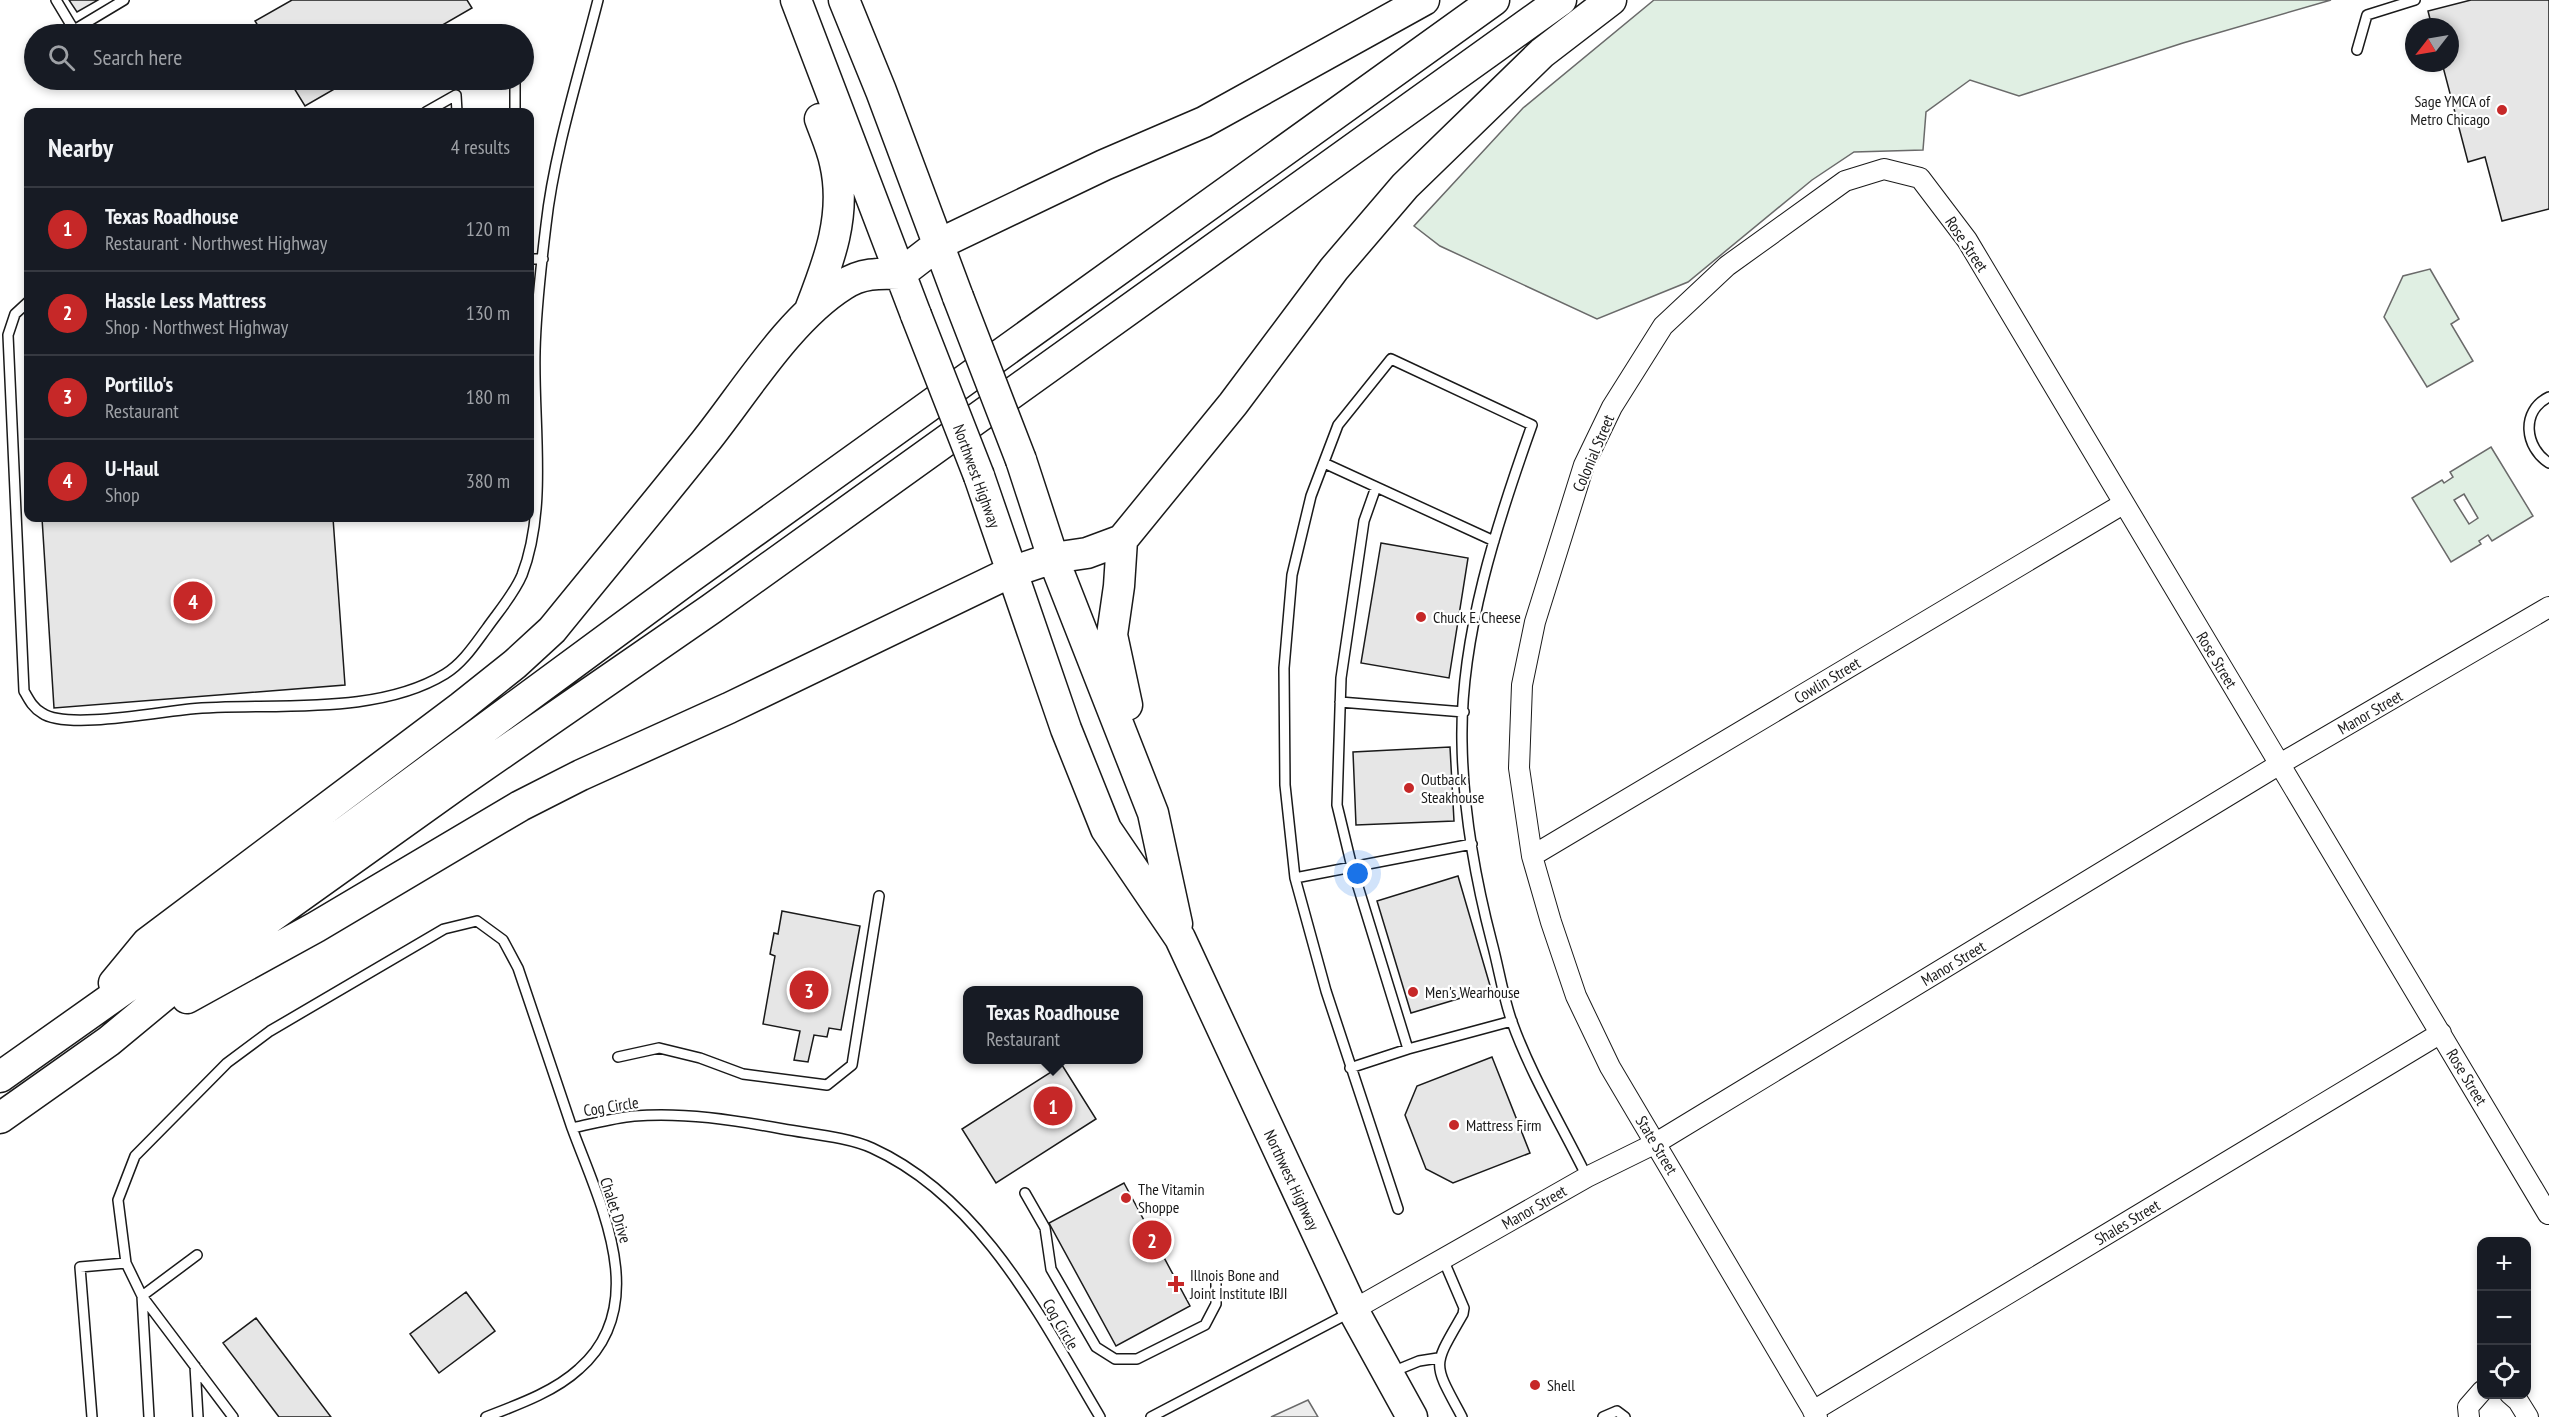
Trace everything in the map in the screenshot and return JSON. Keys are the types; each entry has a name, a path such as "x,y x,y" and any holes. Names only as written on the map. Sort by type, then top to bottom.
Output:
{"main road":[{"name":"Northwest Highway","path":"844,0 1021,460 1053,558 1153,813 1180,938"},
{"path":"90,1013 147,943 460,707 515,664 552,630 810,311 858,277 878,273 900,274 939,244 1104,165 1204,122 1424,0"},
{"path":"0,1077 308,859 688,579 1494,0"},
{"path":"0,1118 109,1041 179,983 459,783 711,609 1561,0"},
{"path":"109,1041 316,927 520,806 581,775 729,708 1011,572 1053,558 1087,553 1122,540 1233,404 1334,269 1404,186 1542,53 1611,0"},
{"name":"Northwest Highway","path":"799,6 979,476 1066,729 1106,829 1180,938 1353,1310 1412,1417"},
{"path":"799,6 816,106 835,163 840,207 834,248 810,311"},
{"path":"1122,540 1119,586 1112,635 1153,813"}],"street":[{"name":"Rose Street","path":"1845,181 1884,169 1920,178 1967,240 2548,1214"},
{"name":"Colonial Street","path":"1532,856 1519,768 1522,685 1535,622 1584,465 1612,407 1663,326 1727,266 1845,181"},
{"name":"Cowlin Street","path":"1532,856 2123,504"},
{"name":"Manor Street","path":"1353,1310 1587,1177 1656,1143 2280,765 2549,607"},
{"name":"State Street","path":"1532,856 1576,996 1610,1067 1815,1414"},
{"name":"Shales Street","path":"1815,1414 2441,1033"},
{"path":"2469,1417 2468,1407 2477,1395"},
{"path":"2515,1399 2528,1417"}],"lane":[{"path":"56,0 70,24"},
{"path":"534,504 536,483 535,349 546,222 568,117 598,0"},
{"path":"2358,50 2367,15 2415,0"},
{"path":"83,24 118,1"},
{"path":"515,90 515,108"},
{"path":"433,108 456,95 457,108"},
{"path":"534,259 543,259"},
{"path":"24,306 15,314 8,335 24,691 31,704 44,715 72,721 194,709 345,702 392,695 446,673 475,645 506,604 521,576 530,547 532,522"},
{"path":"1398,1209 1350,1068 1295,878 1285,785 1284,668 1292,575 1311,496 1338,425 1391,358 1532,425 1494,541 1478,611 1466,678 1462,741 1480,898 1512,1022 1587,1177"},
{"path":"2549,398 2535,408 2528,432 2535,452 2549,463"},
{"path":"1324,463 1494,541"},
{"path":"1376,487 1363,532 1341,678 1337,806 1352,867 1408,1049"},
{"path":"1340,702 1464,712"},
{"path":"1295,878 1472,844"},
{"path":"618,1057 659,1048 700,1058 743,1074 827,1085 852,1065 879,896"},
{"name":"Cog Circle","path":"126,1263 118,1200 135,1156 227,1063 270,1031 444,929 477,921 503,940 518,968 572,1128 652,1115 686,1115 735,1121 870,1147 910,1169 965,1214 1030,1300 1100,1417"},
{"path":"1350,1068 1408,1049 1512,1022"},
{"name":"Chalet Drive","path":"486,1417 525,1402 579,1370 602,1342 613,1317 617,1287 615,1254 572,1128"},
{"path":"1025,1193 1045,1228 1050,1269 1096,1347 1115,1359 1137,1359 1205,1324 1216,1304 1216,1279"},
{"path":"142,1296 197,1255"},
{"path":"1443,1259 1464,1308 1463,1314 1438,1358 1440,1377 1462,1417"},
{"path":"92,1417 80,1267 126,1263 142,1296 233,1417"},
{"path":"142,1296 149,1417"},
{"path":"1150,1417 1353,1310"},
{"path":"1388,1374 1419,1361 1438,1358"},
{"path":"195,1366 198,1417"},
{"path":"1603,1417 1617,1411 1625,1417"}],"green space":[{"path":"1654,0 2331,0 2183,43 2019,96 1970,80 1926,112 1923,150 1854,152 1812,180 1688,282 1597,319 1440,246 1414,226 1523,108"},
{"path":"2430,269 2459,319 2451,324 2473,361 2427,387 2384,317 2403,276"},
{"path":"2491,447 2533,516 2492,541 2488,535 2479,541 2481,544 2451,562 2412,498 2442,480 2444,483 2453,477 2450,472","holes":["2464,494 2478,518 2469,524 2454,500"]}],"shaded area":[{"path":"1308,1400 1318,1417 1271,1417"}],"building":[{"path":"69,0 98,0 77,12"},
{"path":"292,0 467,0 472,8 444,24 257,24 255,21"},
{"name":"Sage YMCA of Metro Chicago","path":"2471,0 2549,0 2549,209 2502,221 2485,157 2468,162 2444,72 2459,72 2459,18 2430,18 2428,11"},
{"path":"295,90 333,90 305,106"},
{"path":"42,522 333,522 345,685 54,708"},
{"path":"1381,543 1468,558 1449,678 1361,663"},
{"path":"1450,747 1454,821 1356,825 1353,752"},
{"path":"1458,876 1491,989 1411,1013 1377,901"},
{"path":"782,911 860,926 841,1030 829,1028 827,1037 814,1035 808,1062 794,1060 800,1031 763,1024 775,956 770,954 774,933 778,934"},
{"path":"1492,1057 1530,1153 1453,1183 1426,1169 1405,1115 1417,1086"},
{"path":"1062,1065 1096,1119 996,1183 962,1129"},
{"path":"1124,1183 1190,1306 1116,1346 1049,1223"},
{"path":"466,1292 495,1331 439,1373 410,1334"},
{"path":"256,1318 331,1417 279,1417 223,1343"}],"place":[{"name":"Sage YMCA of Metro Chicago","path":"2502,110"},
{"name":"U-Haul","path":"193,601"},
{"name":"Chuck E. Cheese","path":"1421,617"},
{"name":"Outback Steakhouse","path":"1409,788"},
{"name":"Portillo's","path":"809,990"},
{"name":"Men's Wearhouse","path":"1413,992"},
{"name":"Texas Roadhouse","path":"1053,1106"},
{"name":"Mattress Firm","path":"1454,1125"},
{"name":"The Vitamin Shoppe","path":"1126,1198"},
{"name":"Hassle Less Mattress","path":"1152,1240"},
{"name":"Illnois Bone and Joint Institute IBJI","path":"1176,1284"},
{"name":"Shell","path":"1535,1385"}]}
